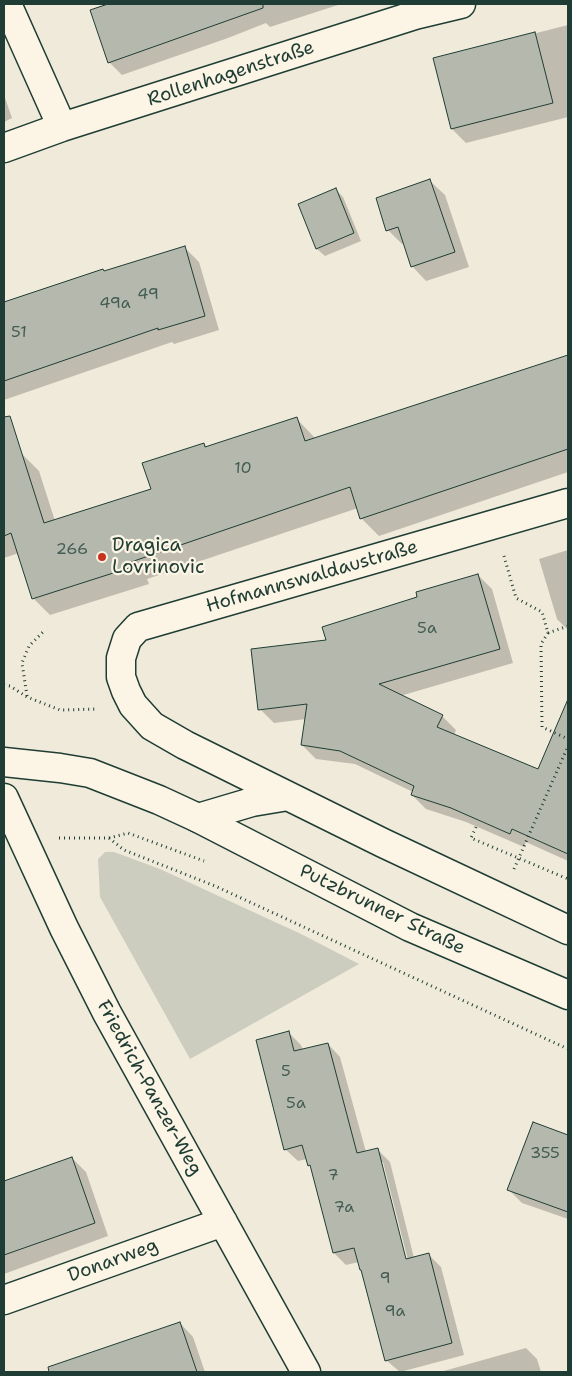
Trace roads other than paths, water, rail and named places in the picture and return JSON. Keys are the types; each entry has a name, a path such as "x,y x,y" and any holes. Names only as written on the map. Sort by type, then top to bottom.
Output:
{"street":[{"path":"7,4 62,127"},
{"name":"Rollenhagenstraße","path":"4,148 414,10 460,4"},
{"name":"Hofmannswaldaustraße","path":"288,796 152,726 133,705 121,677 121,658 126,639 138,627 568,503"},
{"name":"Putzbrunner Straße","path":"4,762 60,768 90,774 159,800 410,926 568,995"},
{"path":"198,818 252,802 288,796 416,860 568,930"},
{"name":"Friedrich-Panzer-Weg","path":"4,798 64,928 108,1013 306,1372"},
{"name":"Donarweg","path":"4,1300 223,1222"}],"place":[{"name":"Dragica Lovrinovic","path":"102,557"}]}
